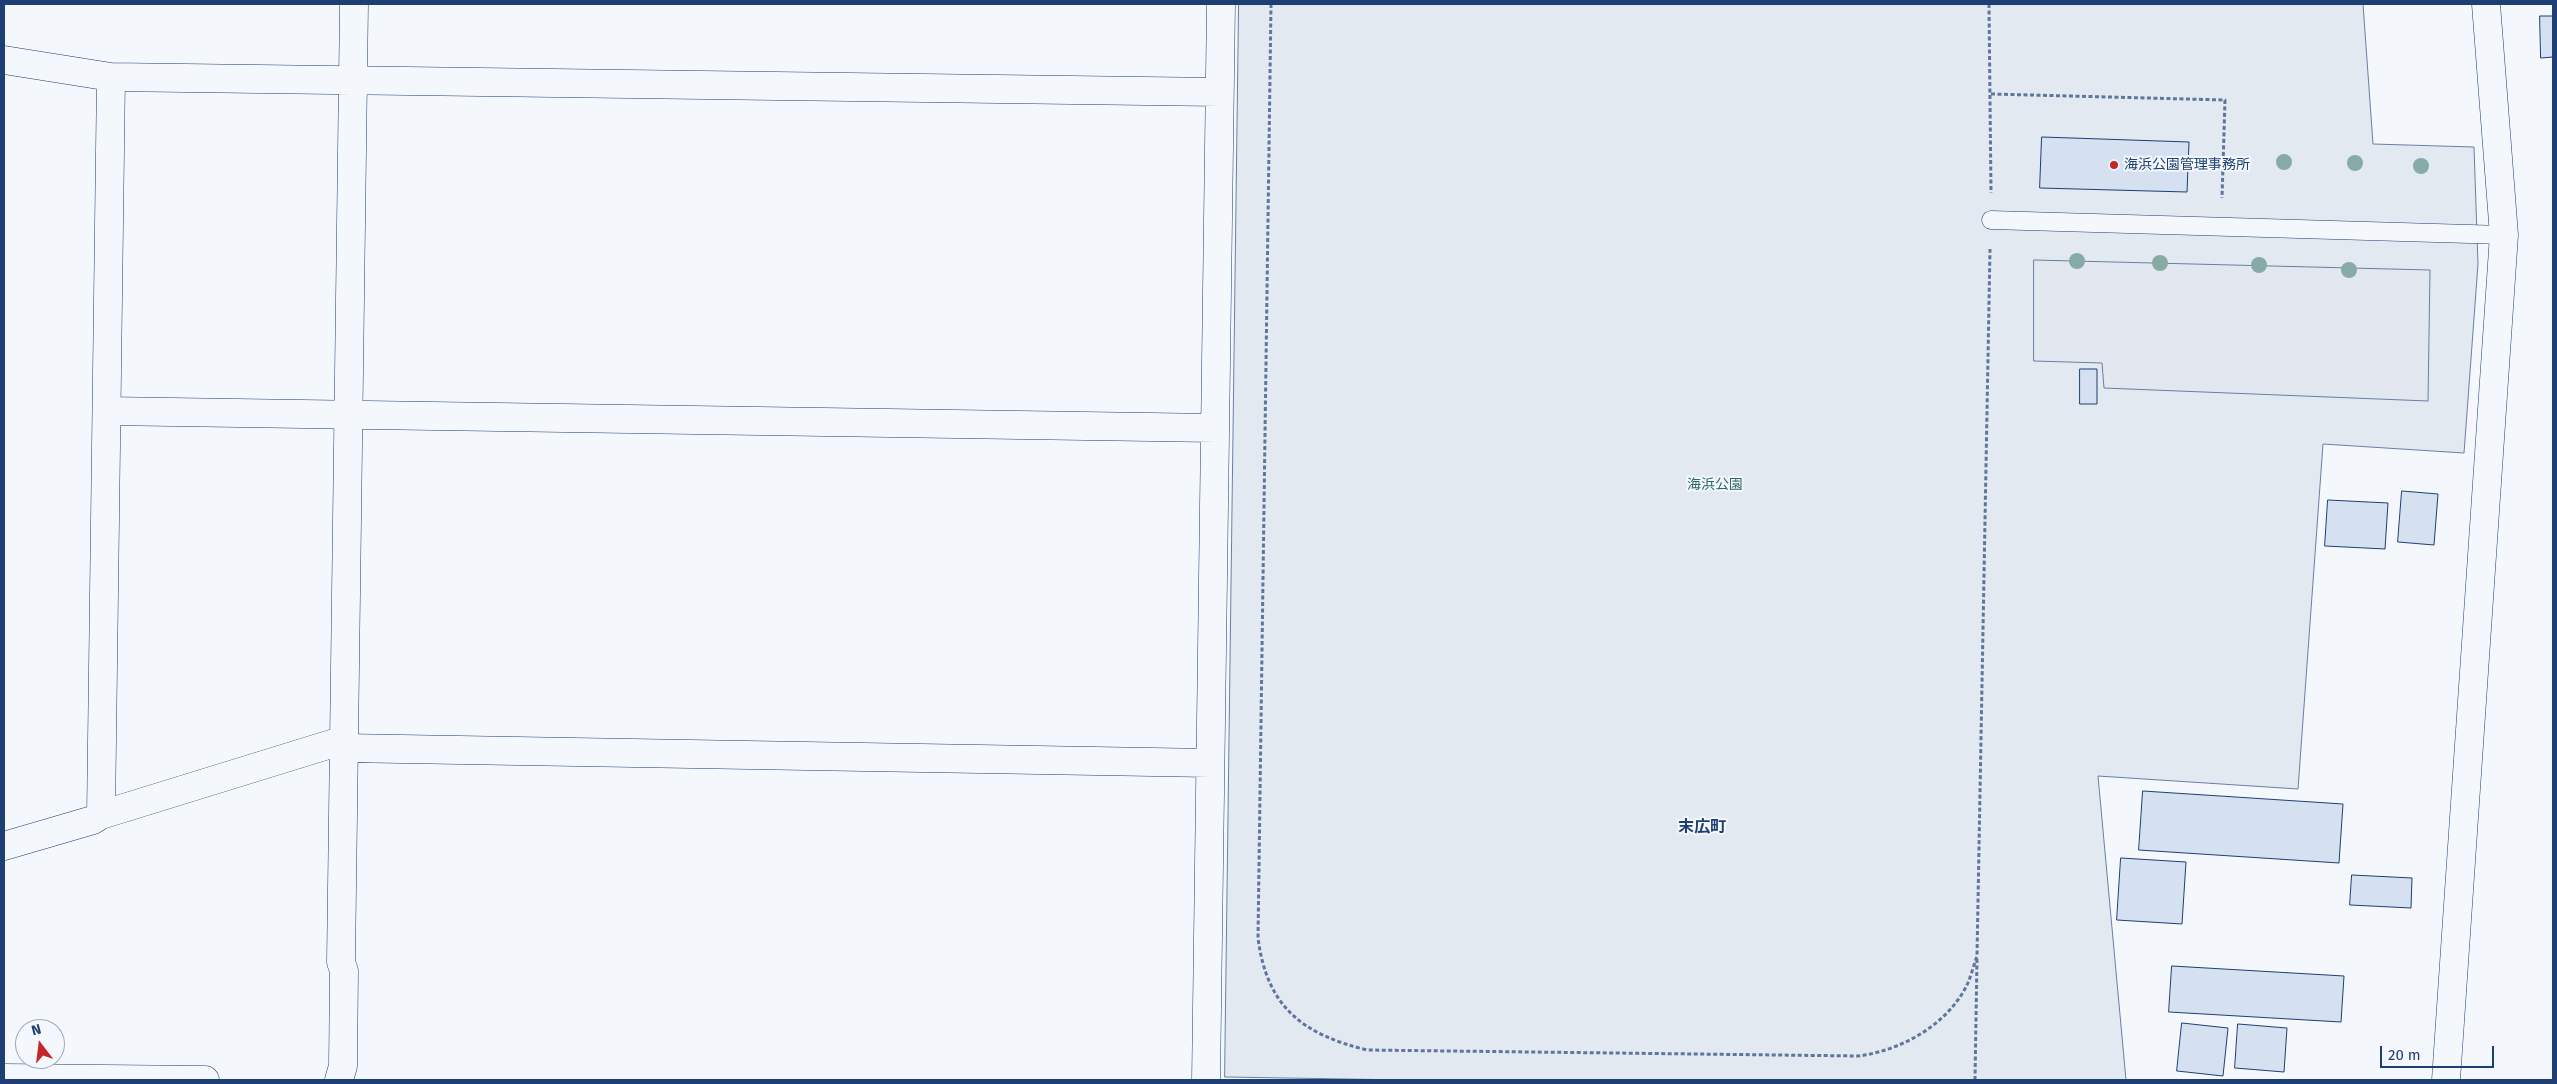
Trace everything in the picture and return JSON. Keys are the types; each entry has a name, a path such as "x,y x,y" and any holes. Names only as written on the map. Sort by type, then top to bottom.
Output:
{"street":[{"path":"340,1080 343,1066 344,971 341,962 354,4"},
{"path":"1206,1080 1221,4"},
{"path":"2446,1080 2504,235 2486,4"},
{"path":"4,60 111,77 1219,92"},
{"path":"101,815 111,77"},
{"path":"107,411 1215,428"},
{"path":"4,846 92,820 101,815 344,744 1210,762"},
{"path":"4,1078 205,1080"}],"lane":[{"path":"1991,220 2504,235"}],"path":[{"path":"1271,4 1258,938 1261,959 1268,977 1290,1013 1322,1037 1367,1050 1859,1056 1881,1053 1918,1037 1934,1023 1967,985 1978,956"},
{"path":"1974,1080 1978,956 1991,220 1990,5"},
{"path":"1991,94 2225,100 2221,227"}],"green space":[{"name":"海浜公園","path":"1239,4 2363,4 2373,144 2474,147 2478,264 2464,453 2323,444 2298,789 2098,776 2126,1080 1406,1080 1225,1077"}],"shaded area":[{"path":"2034,260 2430,270 2428,401 2104,388 2102,363 2034,361"}],"building":[{"path":"2540,16 2553,16 2553,57 2541,58"},
{"name":"海浜公園管理事務所","path":"2042,137 2189,142 2187,192 2040,188"},
{"path":"2080,369 2097,369 2097,404 2080,404"},
{"path":"2402,491 2438,494 2434,545 2398,542"},
{"path":"2328,500 2388,503 2385,549 2325,546"},
{"path":"2143,791 2343,804 2339,863 2139,850"},
{"path":"2121,858 2186,862 2182,924 2117,920"},
{"path":"2352,875 2412,878 2411,908 2350,905"},
{"path":"2172,966 2344,976 2341,1022 2169,1012"},
{"path":"2182,1023 2228,1028 2223,1076 2177,1071"},
{"path":"2238,1024 2287,1028 2284,1072 2235,1068"}],"place":[{"name":"海浜公園管理事務所","path":"2114,165"}],"district":[{"name":"末広町","path":"1702,828"}]}
